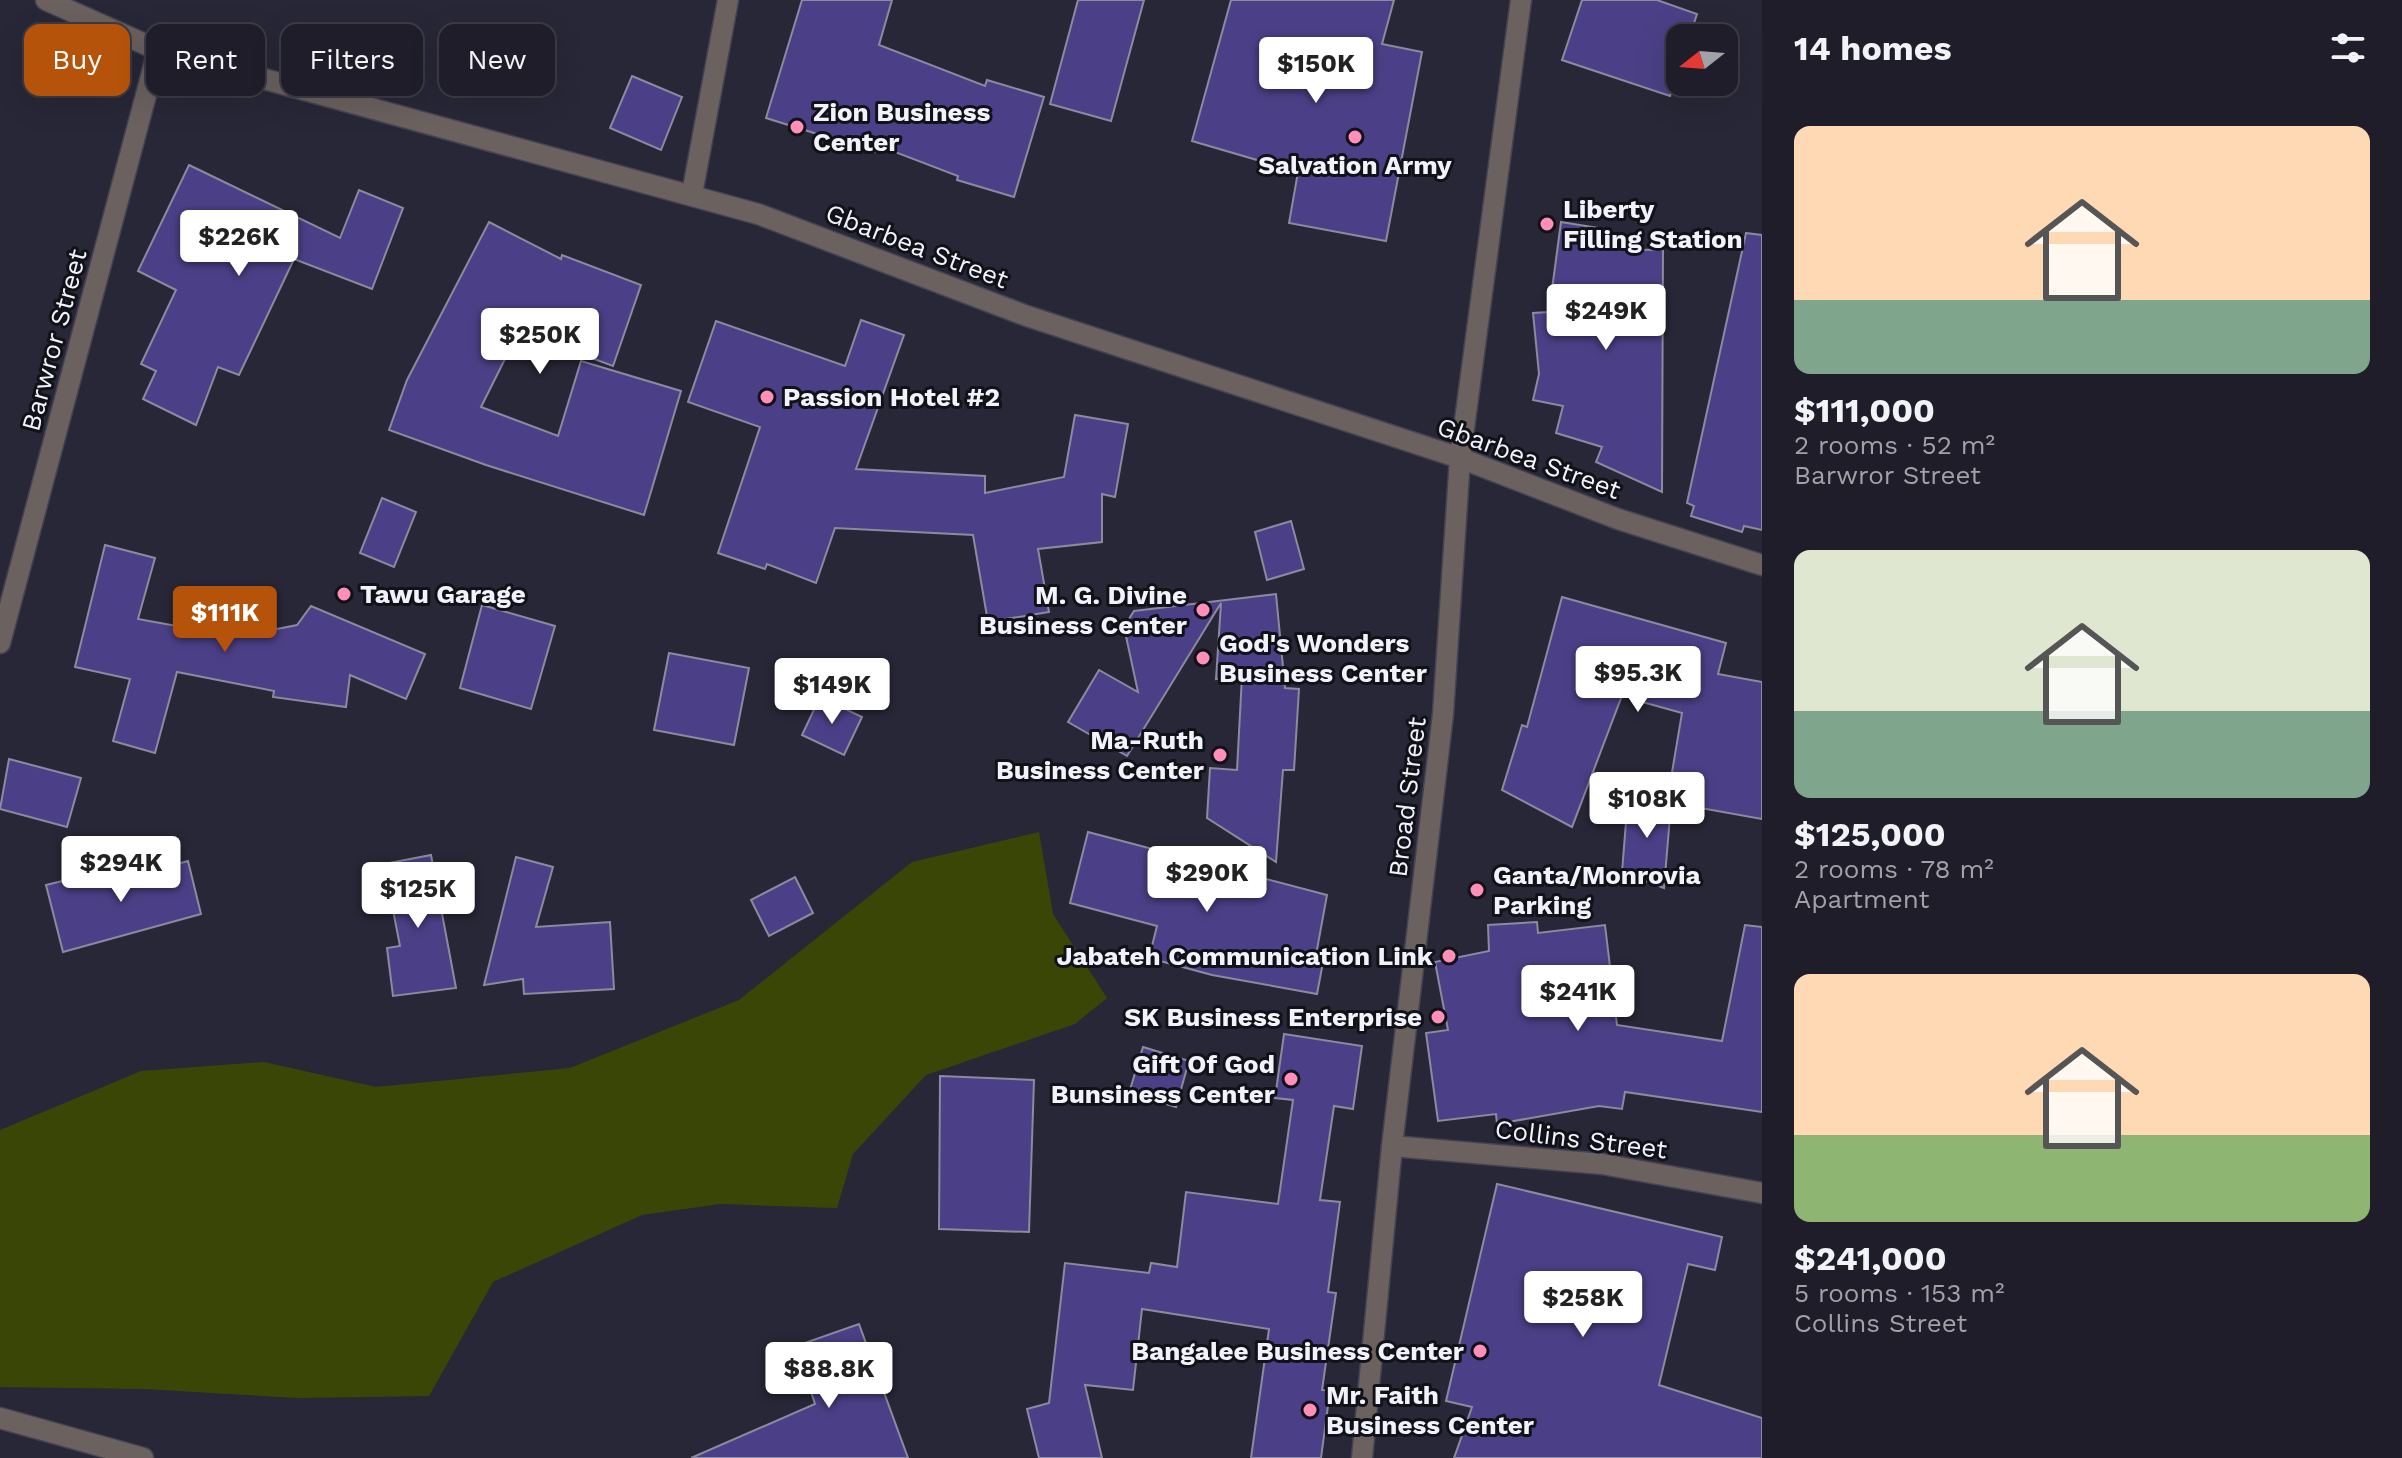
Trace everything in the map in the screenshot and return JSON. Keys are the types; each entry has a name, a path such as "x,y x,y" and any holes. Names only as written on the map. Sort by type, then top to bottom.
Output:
{"street":[{"name":"Gbarbea Street","path":"46,0 146,45"},
{"path":"692,194 728,0"},
{"name":"Broad Street","path":"1362,1458 1392,1146 1443,714 1460,458 1521,0"},
{"name":"Gbarbea Street","path":"265,79 758,214 1027,316 1460,458 1618,519 1762,565"},
{"name":"Barwror Street","path":"0,643 146,95"},
{"name":"Collins Street","path":"1392,1146 1602,1164 1762,1193"},
{"path":"0,1418 143,1458"}],"green space":[{"path":"1039,832 1053,914 1107,998 1075,1024 926,1075 853,1154 837,1208 720,1204 642,1215 493,1282 429,1396 298,1398 144,1389 0,1387 0,1130 141,1071 264,1062 376,1087 570,1068 739,1000 912,862"}],"building":[{"path":"802,0 892,0 879,45 985,86 987,80 1044,97 1014,197 957,180 958,176 877,145 875,152 766,118"},
{"path":"1078,0 1144,0 1111,121 1050,104"},
{"path":"1231,0 1394,0 1382,44 1422,52 1386,241 1289,223 1298,172 1192,141"},
{"path":"1582,0 1657,0 1697,14 1694,24 1666,24 1666,95 1562,60"},
{"path":"632,76 682,97 661,150 610,128"},
{"path":"189,165 340,238 359,190 403,208 372,289 294,259 239,375 218,367 196,425 143,399 156,371 141,364 176,290 138,271"},
{"path":"489,222 561,259 562,255 641,285 613,366 519,331 481,407 558,436 581,361 681,391 644,515 486,465 389,430 407,380"},
{"path":"1561,222 1599,228 1596,249 1663,250 1662,492 1596,462 1602,447 1556,433 1563,406 1533,400 1539,374 1533,313 1549,312"},
{"path":"1746,233 1762,235 1762,530 1744,526 1742,532 1691,516 1694,506 1687,503"},
{"path":"861,320 904,335 856,469 985,476 985,493 1064,477 1075,415 1128,424 1115,497 1102,494 1102,542 1038,549 1049,612 988,622 973,535 835,528 816,583 767,564 765,569 718,553 760,427 688,402 716,321 845,366"},
{"path":"382,498 416,512 394,567 360,553"},
{"path":"1291,521 1304,569 1267,580 1255,532"},
{"path":"105,545 155,558 138,619 237,637 297,625 311,606 425,654 406,699 350,675 346,707 273,697 274,691 177,672 155,753 113,741 130,679 75,667"},
{"path":"1276,594 1285,688 1299,689 1294,770 1283,770 1276,862 1207,818 1210,768 1237,770 1242,676 1216,679 1221,603 1127,756 1068,722 1099,670 1138,692 1124,627 1134,611"},
{"path":"1562,597 1726,643 1718,674 1762,682 1762,819 1667,802 1682,713 1635,700 1639,651 1572,827 1502,790 1522,725 1527,727"},
{"path":"482,605 555,626 531,709 460,688"},
{"path":"669,653 749,668 734,745 654,730"},
{"path":"820,697 862,717 844,755 802,735"},
{"path":"9,759 81,778 67,827 0,809"},
{"path":"1628,797 1671,804 1664,888 1622,872"},
{"path":"1088,832 1327,895 1316,955 1324,957 1317,994 1212,975 1149,958 1157,926 1070,903"},
{"path":"431,855 456,988 393,996 387,948 400,946 384,864"},
{"path":"516,857 553,867 536,927 610,922 614,989 524,994 523,979 484,985"},
{"path":"188,861 201,914 63,952 46,885 119,867 121,879"},
{"path":"795,877 813,913 769,936 751,900"},
{"path":"1537,922 1538,933 1605,925 1617,1025 1722,1041 1745,925 1762,927 1762,1112 1625,1092 1622,1109 1599,1106 1497,1124 1496,1114 1438,1121 1426,1033 1448,1030 1435,962 1489,951 1488,925"},
{"path":"1284,1034 1362,1046 1353,1109 1334,1106 1320,1200 1340,1202 1328,1292 1336,1293 1322,1390 1330,1391 1321,1458 1251,1458 1269,1329 1142,1309 1133,1390 1085,1385 1102,1458 1039,1458 1027,1409 1049,1403 1065,1263 1149,1273 1151,1263 1177,1267 1186,1192 1278,1204 1293,1100 1275,1098"},
{"path":"1143,1047 1189,1061 1176,1107 1129,1093"},
{"path":"940,1076 1034,1080 1029,1232 939,1229"},
{"path":"1497,1184 1722,1237 1715,1270 1688,1264 1659,1385 1762,1418 1762,1458 1454,1458 1472,1407 1446,1401"},
{"path":"859,1324 908,1458 691,1458 815,1404 796,1346"}],"place":[{"name":"Zion Business Center","path":"797,127"},
{"name":"Salvation Army","path":"1355,137"},
{"name":"Liberty Filling Station","path":"1547,224"},
{"name":"Passion Hotel #2","path":"767,397"},
{"name":"Tawu Garage","path":"344,594"},
{"name":"M. G. Divine Business Center","path":"1203,610"},
{"name":"God's Wonders Business Center","path":"1203,658"},
{"name":"Ma-Ruth Business Center","path":"1220,755"},
{"name":"Ganta/Monrovia Parking","path":"1477,890"},
{"name":"Jabateh Communication Link","path":"1449,956"},
{"name":"SK Business Enterprise","path":"1438,1017"},
{"name":"Gift Of God Bunsiness Center","path":"1291,1079"},
{"name":"Bangalee Business Center","path":"1480,1351"},
{"name":"Mr. Faith Business Center","path":"1310,1410"}]}
